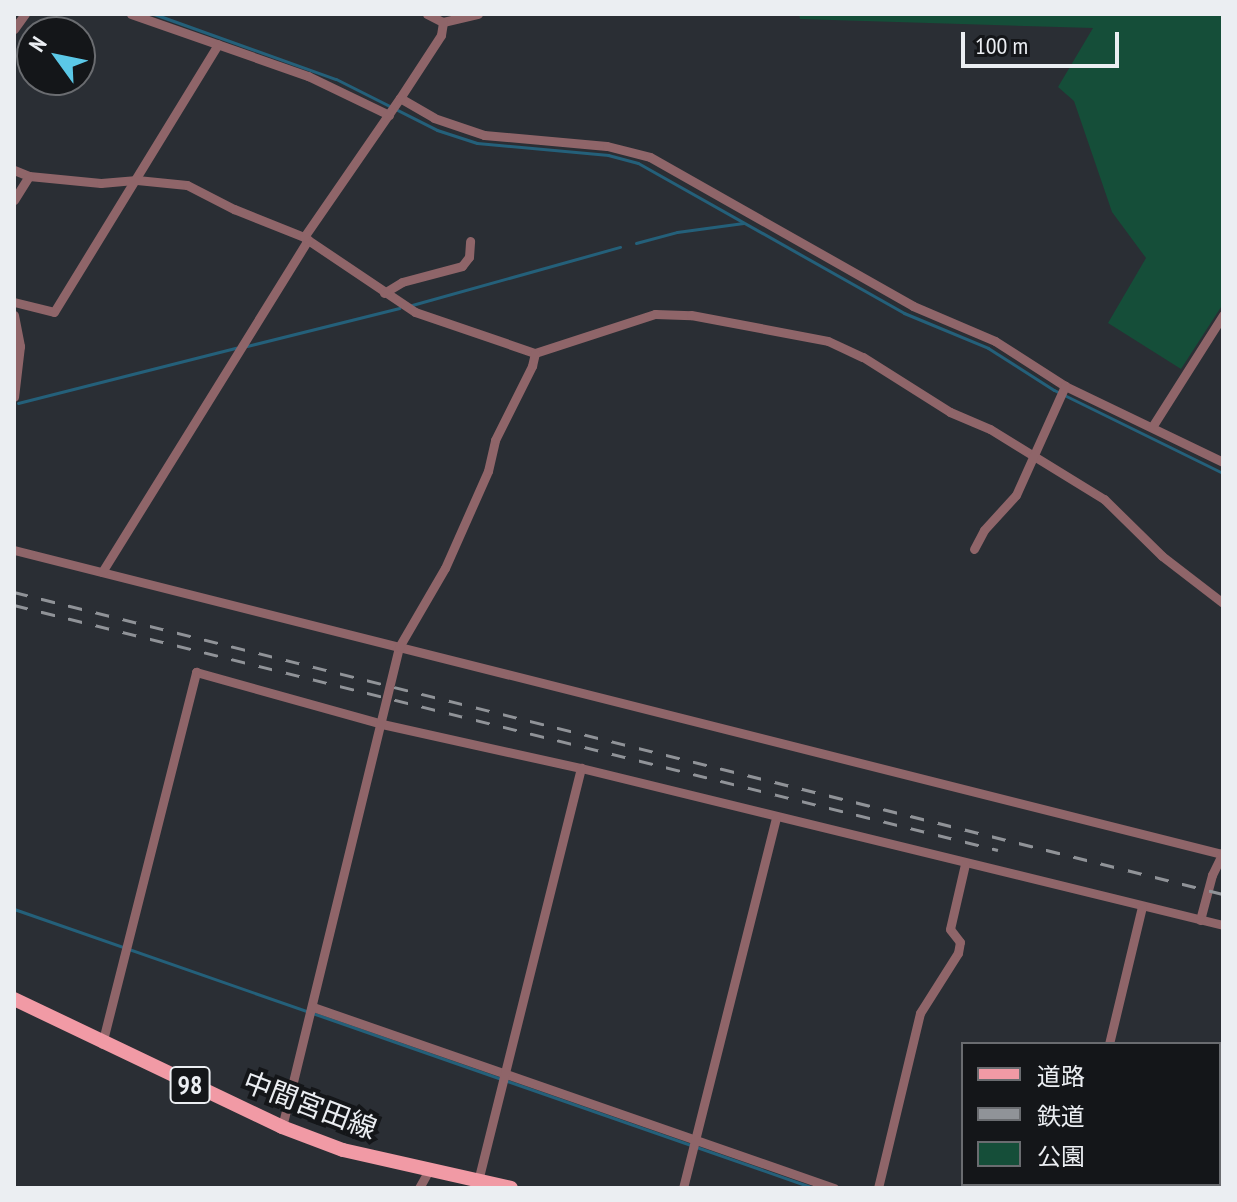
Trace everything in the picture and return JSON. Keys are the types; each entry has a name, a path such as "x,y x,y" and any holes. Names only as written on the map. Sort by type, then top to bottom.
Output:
{"main road":[{"name":"中間宮田線","path":"14,999 102,1044 282,1127 343,1150 511,1188"}],"street":[{"path":"14,29 25,14"},
{"path":"131,14 308,76 389,114"},
{"path":"427,14 443,22 478,14"},
{"path":"102,572 306,238 441,35 443,22"},
{"path":"14,302 54,312 218,44"},
{"path":"399,99 446,123 484,135 607,146 650,157 913,306 995,341 1065,386 1223,462"},
{"path":"14,170 29,176 101,183 134,180 187,185 234,209 306,238 415,312 535,353 655,314 691,315 828,341 863,357 950,412 990,429 1104,499 1162,556 1223,603"},
{"path":"14,200 29,176"},
{"path":"384,293 402,282 462,266 469,257 470,241"},
{"path":"14,315 20,346 14,397"},
{"path":"1152,427 1223,315"},
{"path":"282,1127 399,647 445,568 488,471 495,440 532,366 535,353"},
{"path":"974,549 984,530 1016,495 1065,386"},
{"path":"14,550 1222,853 1200,920"},
{"path":"102,1044 196,672 382,724 581,768 1223,925"},
{"path":"478,1181 581,768"},
{"path":"683,1188 776,817"},
{"path":"878,1188 920,1013 958,953 960,942 950,929 965,864"},
{"path":"1109,1042 1142,907"},
{"path":"313,1007 834,1188"},
{"path":"419,1188 429,1170"}],"green space":[{"path":"799,14 1223,14 1223,304 1181,369 1108,323 1146,258 1112,212 1074,101 1058,87 1093,28 800,19"}],"waterway":[{"path":"154,14 336,79 437,130 477,143 608,155 638,163 904,313 988,348 1054,390 1223,473"},
{"path":"636,243 677,232 743,223"},
{"path":"412,305 620,247"},
{"path":"247,346 399,308"},
{"path":"18,403 236,348"},
{"path":"14,909 814,1188"}],"railway":[{"path":"14,592 1223,894"},
{"path":"14,605 998,850"}]}
